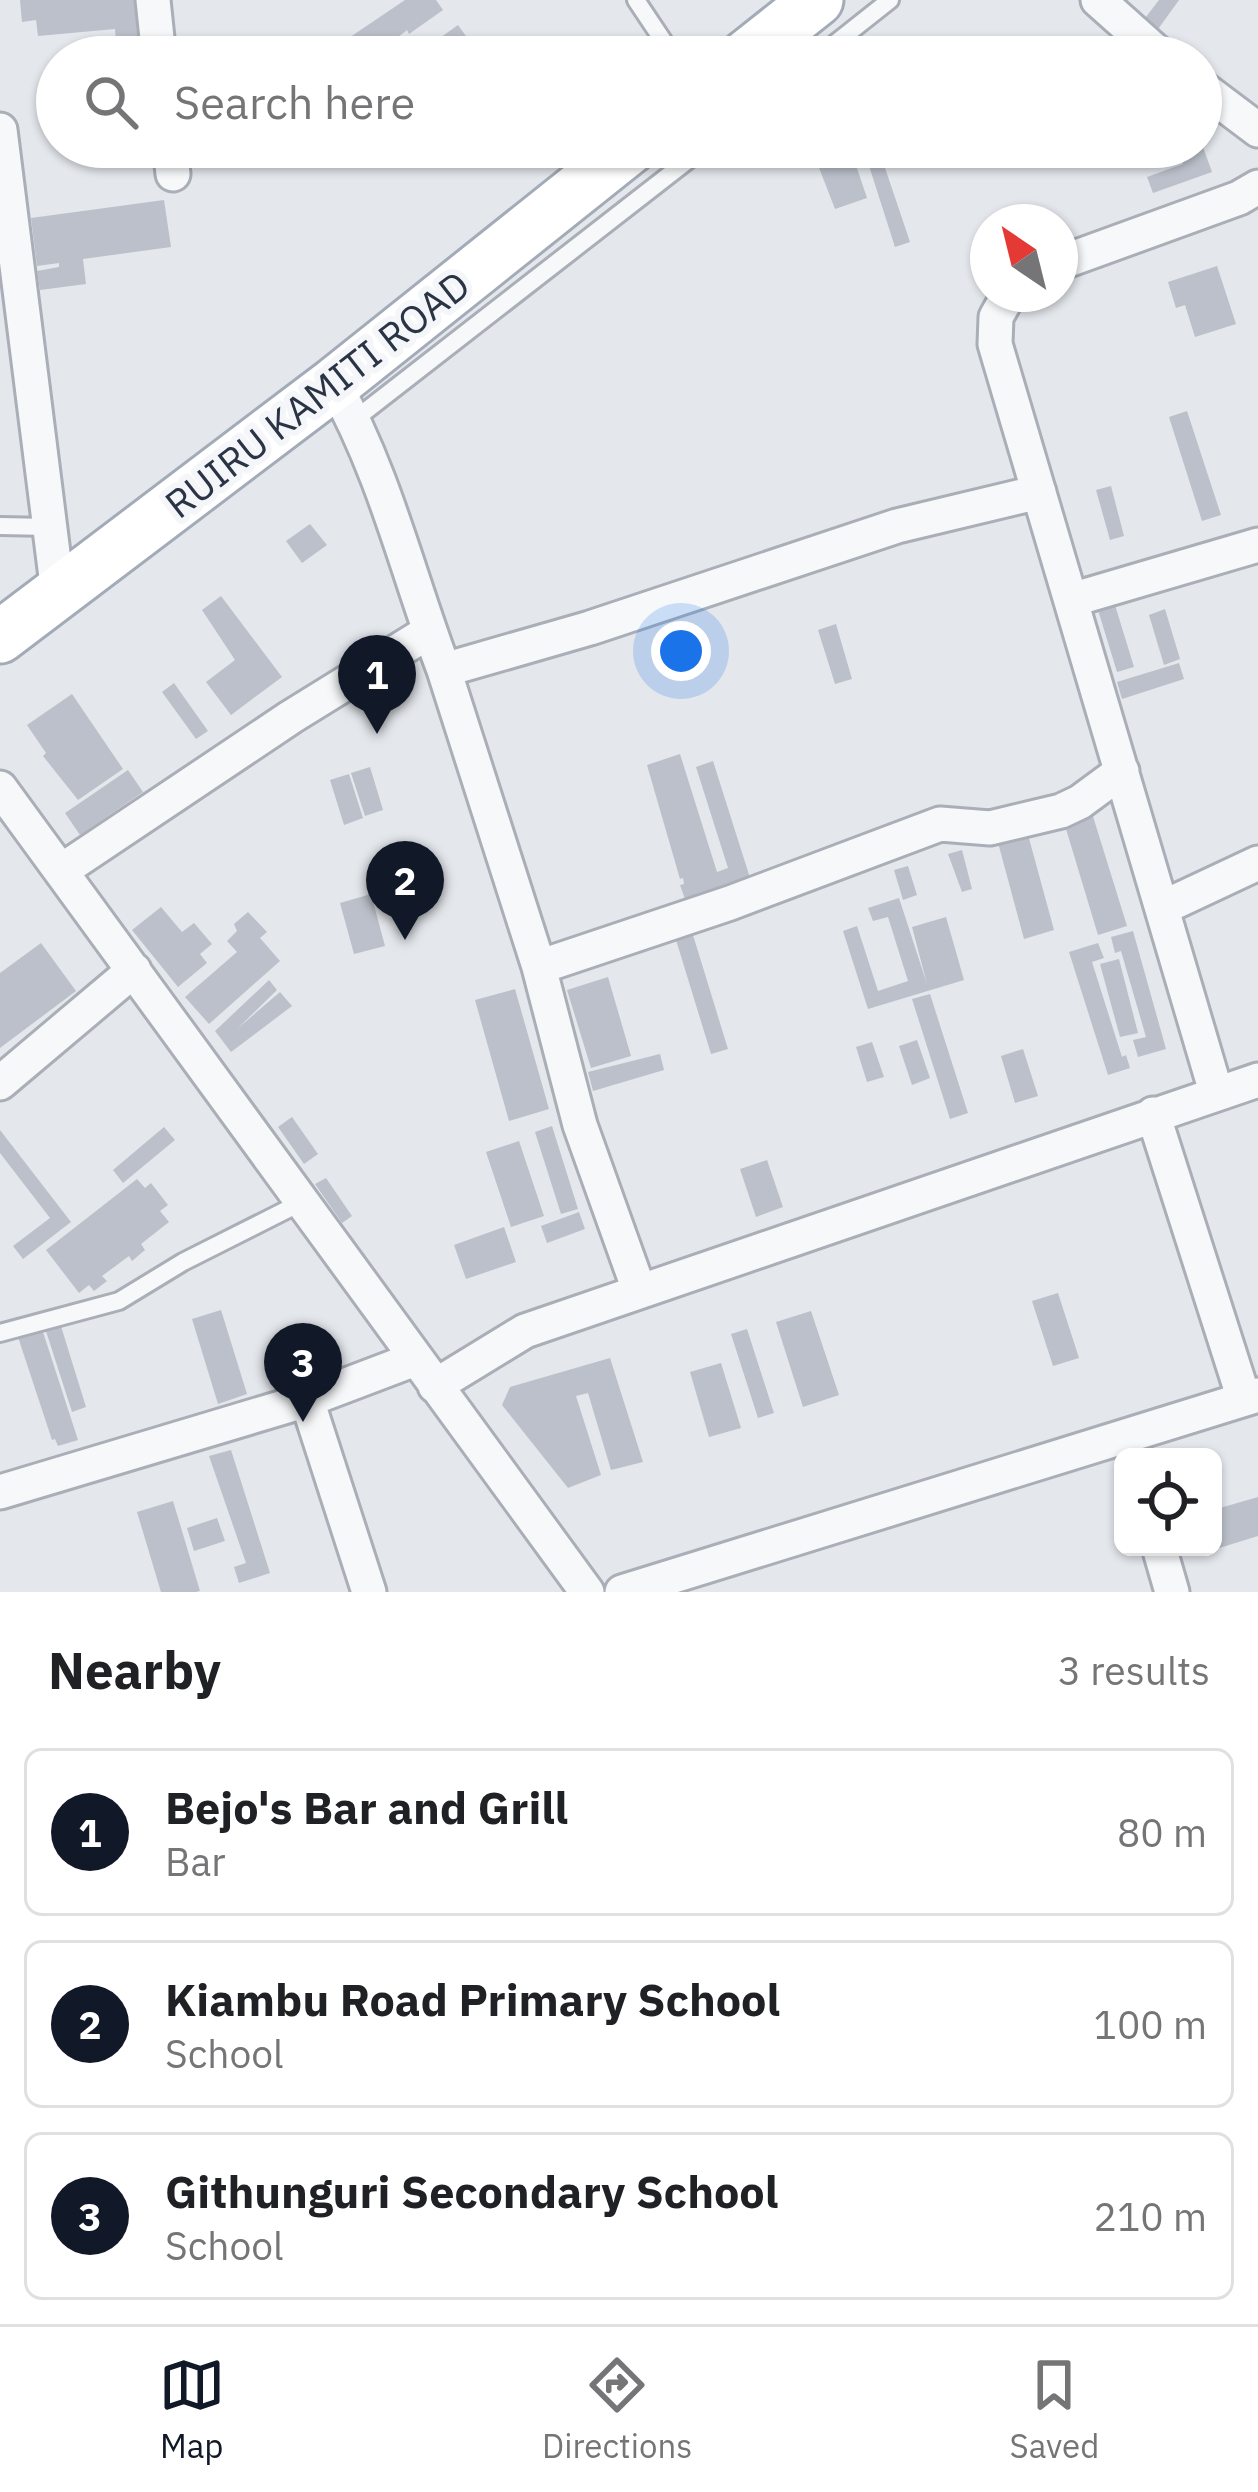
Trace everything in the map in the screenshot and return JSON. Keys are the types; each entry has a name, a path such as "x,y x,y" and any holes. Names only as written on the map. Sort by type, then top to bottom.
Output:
{"main road":[{"path":"772,36 817,0"},
{"name":"RUIRU KAMITI ROAD","path":"0,637 58,592 344,402 607,168"}],"street":[{"path":"153,0 157,36"},
{"path":"1098,0 1138,36"},
{"path":"1222,103 1258,130"},
{"path":"1,149 58,592"},
{"path":"1078,256 1258,187"},
{"path":"999,312 995,344 1216,1092"},
{"path":"344,402 408,557 539,967 580,1125 639,1290"},
{"path":"444,670 590,628 897,526 1039,492"},
{"path":"1071,600 1258,545"},
{"path":"61,871 271,729 430,632"},
{"path":"539,967 730,903 940,824 990,828 1061,811 1122,771"},
{"path":"0,788 587,1592"},
{"path":"1162,908 1258,863"},
{"path":"0,1082 134,970"},
{"path":"0,1492 307,1400 425,1373 639,1290 1258,1080"},
{"path":"622,1592 1031,1464 1131,1447 1251,1397 1153,1114"},
{"path":"307,1400 369,1592"},
{"path":"1162,1556 1172,1592"}],"lane":[{"path":"636,0 660,36"},
{"path":"845,36 890,0"},
{"path":"344,402 675,168"},
{"path":"0,526 49,527"},
{"path":"0,1333 119,1301 183,1262 300,1203"}],"building":[{"path":"20,0 141,0 144,36 116,36 115,29 38,36 36,20 22,22"},
{"path":"405,0 436,0 443,10 409,34 407,30 399,36 352,36"},
{"path":"1159,0 1179,0 1156,32 1142,22"},
{"path":"458,25 466,36 443,36"},
{"path":"819,168 857,168 867,198 835,209"},
{"path":"870,168 885,168 910,242 895,247"},
{"path":"1172,168 1211,168 1212,172 1153,193 1147,177"},
{"path":"164,200 171,247 83,259 86,284 40,290 37,271 59,267 59,263 37,266 31,218"},
{"path":"1217,266 1236,324 1195,337 1185,305 1176,308 1168,282"},
{"path":"1187,411 1221,515 1202,521 1169,417"},
{"path":"1111,486 1124,536 1110,540 1096,490"},
{"path":"310,524 327,545 302,563 286,541"},
{"path":"221,596 282,677 231,715 206,682 235,660 202,610"},
{"path":"1115,605 1134,667 1117,672 1098,610"},
{"path":"1165,609 1180,659 1164,665 1149,615"},
{"path":"836,624 852,679 835,684 818,630"},
{"path":"1179,663 1184,679 1122,699 1117,682"},
{"path":"174,683 208,731 196,739 162,692"},
{"path":"72,694 123,769 78,800 43,756 46,753 27,725"},
{"path":"680,754 717,872 728,868 696,767 713,761 751,881 686,902 680,885 683,878 647,765"},
{"path":"370,767 383,810 365,816 351,773"},
{"path":"128,770 143,792 80,835 65,813"},
{"path":"349,774 363,818 344,825 330,780"},
{"path":"1091,810 1127,926 1098,935 1063,819"},
{"path":"1027,831 1054,930 1024,939 997,839"},
{"path":"962,850 972,889 962,892 948,854"},
{"path":"908,866 917,895 903,900 894,870"},
{"path":"371,894 385,946 354,954 340,903"},
{"path":"899,898 927,984 912,927 946,917 964,980 868,1009 843,931 857,926 878,991 908,981 888,917 873,921 868,908"},
{"path":"161,907 182,932 194,923 212,944 200,954 207,963 178,987 132,930"},
{"path":"248,912 267,932 260,938 280,961 209,1024 185,997 237,952 227,941 237,931 234,924"},
{"path":"1133,931 1166,1049 1138,1057 1133,1040 1146,1037 1121,951 1115,953 1111,937"},
{"path":"693,935 728,1049 711,1054 676,940"},
{"path":"41,943 76,991 0,1048 0,973"},
{"path":"1098,943 1104,958 1092,962 1122,1057 1126,1055 1130,1068 1108,1075 1069,952"},
{"path":"1119,959 1138,1033 1120,1037 1100,964"},
{"path":"608,977 631,1056 591,1068 567,990"},
{"path":"269,980 277,990 237,1029 280,992 292,1006 231,1052 215,1031"},
{"path":"515,989 549,1109 509,1121 475,1000"},
{"path":"930,994 968,1113 950,1119 912,999"},
{"path":"917,1040 930,1078 912,1085 899,1046"},
{"path":"872,1042 884,1077 867,1082 856,1047"},
{"path":"1023,1049 1038,1096 1015,1103 1001,1056"},
{"path":"660,1054 664,1070 593,1091 588,1072"},
{"path":"292,1117 318,1154 304,1164 278,1127"},
{"path":"552,1126 578,1209 561,1214 535,1132"},
{"path":"164,1127 175,1140 123,1183 113,1170"},
{"path":"0,1130 71,1222 23,1259 13,1246 50,1218 0,1153"},
{"path":"519,1141 544,1216 511,1227 486,1152"},
{"path":"767,1160 783,1207 756,1217 740,1169"},
{"path":"326,1178 352,1216 342,1223 315,1184"},
{"path":"137,1179 145,1188 151,1183 168,1205 160,1211 169,1222 141,1244 145,1250 132,1261 129,1256 102,1276 107,1281 94,1291 89,1285 79,1293 46,1250"},
{"path":"579,1212 585,1229 547,1243 541,1226"},
{"path":"504,1227 516,1262 466,1279 454,1245"},
{"path":"1058,1293 1079,1358 1053,1366 1032,1301"},
{"path":"221,1310 247,1394 218,1404 192,1319"},
{"path":"811,1311 839,1395 803,1407 776,1322"},
{"path":"60,1323 86,1407 72,1412 45,1328"},
{"path":"42,1329 78,1440 58,1446 18,1337"},
{"path":"747,1329 774,1413 758,1418 731,1334"},
{"path":"610,1358 643,1462 611,1470 588,1393 576,1396 601,1475 568,1488 502,1405 510,1387"},
{"path":"721,1363 741,1428 709,1437 690,1372"},
{"path":"231,1450 270,1573 239,1583 234,1567 246,1563 209,1456"},
{"path":"1258,1497 1258,1536 1222,1547 1222,1507"},
{"path":"173,1501 200,1591 161,1592 137,1512"},
{"path":"217,1518 225,1541 194,1551 187,1528"}],"place":[{"name":"Bejo's Bar and Grill","path":"377,734"},
{"name":"Kiambu Road Primary School","path":"405,940"},
{"name":"Githunguri Secondary School","path":"303,1422"}]}
